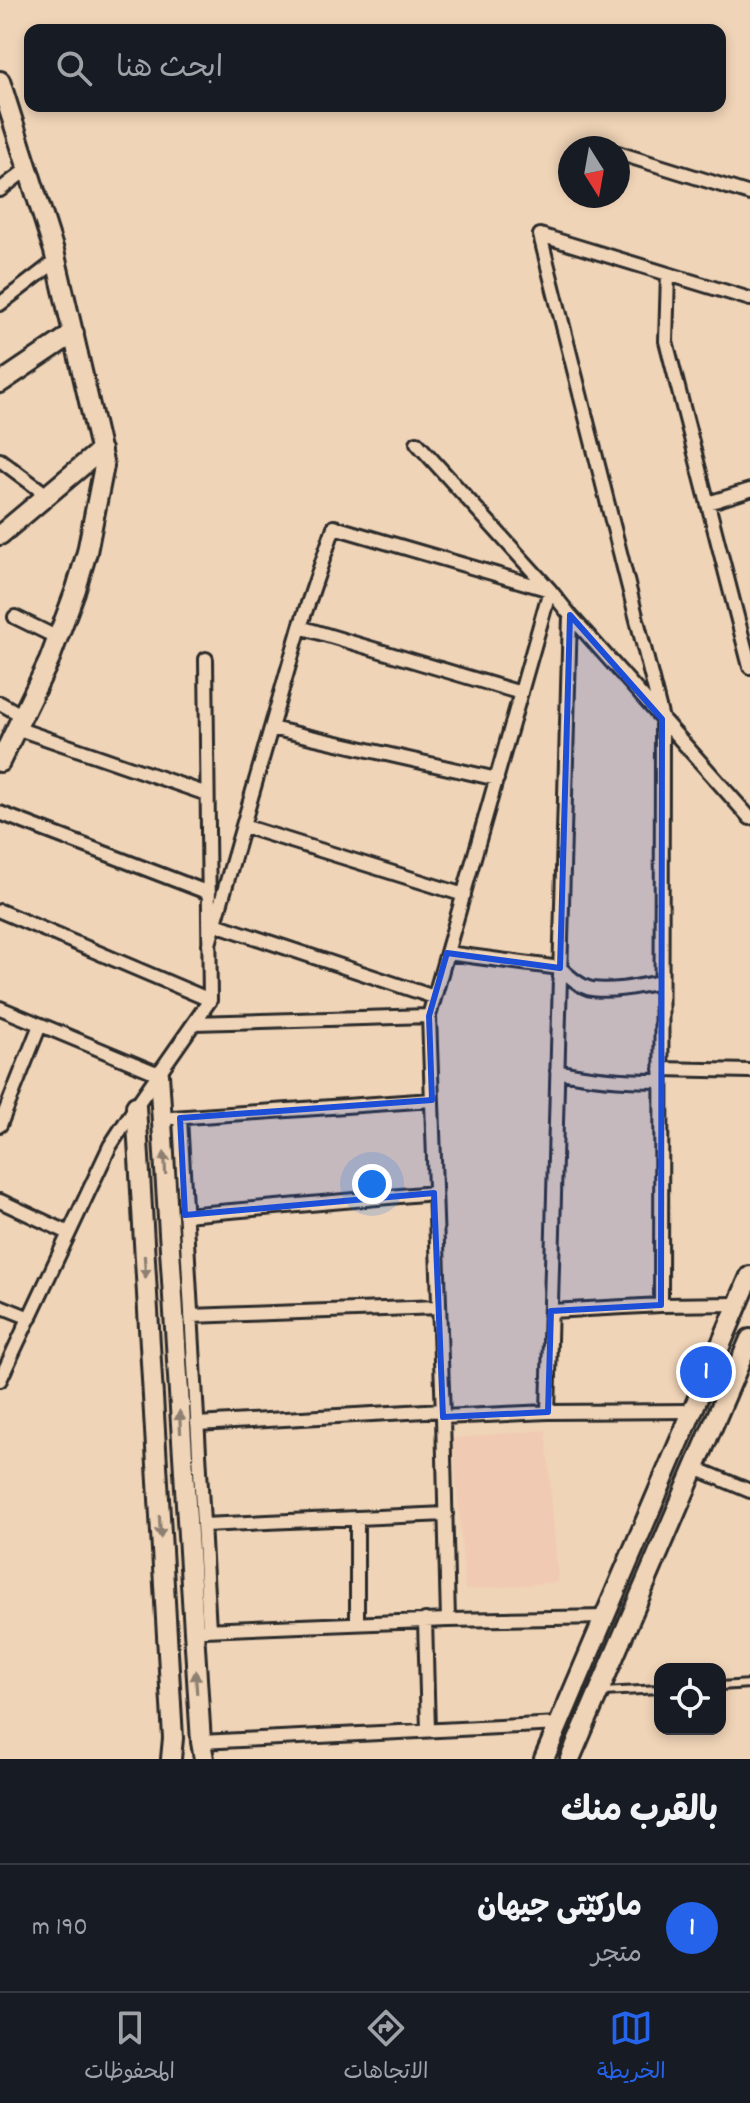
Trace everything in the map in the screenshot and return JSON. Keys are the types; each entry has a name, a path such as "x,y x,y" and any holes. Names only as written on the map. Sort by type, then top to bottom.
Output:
{"street":[{"path":"0,81 56,261 104,466 87,552 58,638 0,762"},
{"path":"630,157 750,194"},
{"path":"0,190 27,169"},
{"path":"661,1305 662,719 540,235 750,299"},
{"path":"0,304 56,261"},
{"path":"668,274 666,341 708,503 744,620 750,667"},
{"path":"0,383 74,333"},
{"path":"417,443 750,818"},
{"path":"0,535 101,450"},
{"path":"0,460 47,495"},
{"path":"708,503 750,490"},
{"path":"0,1380 110,1146 210,1000 209,944 212,923 300,627 334,527 550,590"},
{"path":"448,1620 429,1016 550,590"},
{"path":"548,1412 570,615"},
{"path":"15,617 58,638"},
{"path":"300,627 521,693"},
{"path":"206,659 212,923"},
{"path":"0,703 20,722 207,794"},
{"path":"271,728 497,779"},
{"path":"0,813 209,893"},
{"path":"243,826 464,895"},
{"path":"0,911 210,1000"},
{"path":"212,923 434,997"},
{"path":"447,953 560,968 589,989 635,987 661,982"},
{"path":"0,1008 159,1074"},
{"path":"194,1023 429,1016"},
{"path":"0,1125 40,1025"},
{"path":"557,1071 625,1081 661,1075 750,1071"},
{"path":"159,1074 171,1118 185,1215 203,1525 202,1750 428,1730 559,1724"},
{"path":"171,1118 432,1100"},
{"path":"136,1106 172,1723 171,1759"},
{"path":"171,1118 201,1630"},
{"path":"185,1215 434,1193"},
{"path":"0,1201 69,1233"},
{"path":"544,1759 750,1276"},
{"path":"551,1311 738,1304"},
{"path":"0,1306 30,1318"},
{"path":"191,1316 439,1307"},
{"path":"570,1759 695,1468 743,1373 750,1341"},
{"path":"197,1424 443,1414 693,1411"},
{"path":"695,1468 750,1491"},
{"path":"203,1525 446,1514"},
{"path":"357,1518 357,1623"},
{"path":"201,1630 425,1620 605,1617"},
{"path":"425,1620 428,1730"}],"lane":[{"path":"726,1686 750,1684"},
{"path":"600,1692 654,1689"}],"highlighted area":[{"path":"570,615 662,719 661,1305 551,1311 548,1412 443,1417 434,1193 185,1215 180,1118 432,1100 429,1016 447,953 560,968"}],"shaded area":[{"path":"546,1430 558,1582 465,1590 453,1438"}],"place":[{"name":"مارکێتی جیهان","path":"706,1372"}]}
